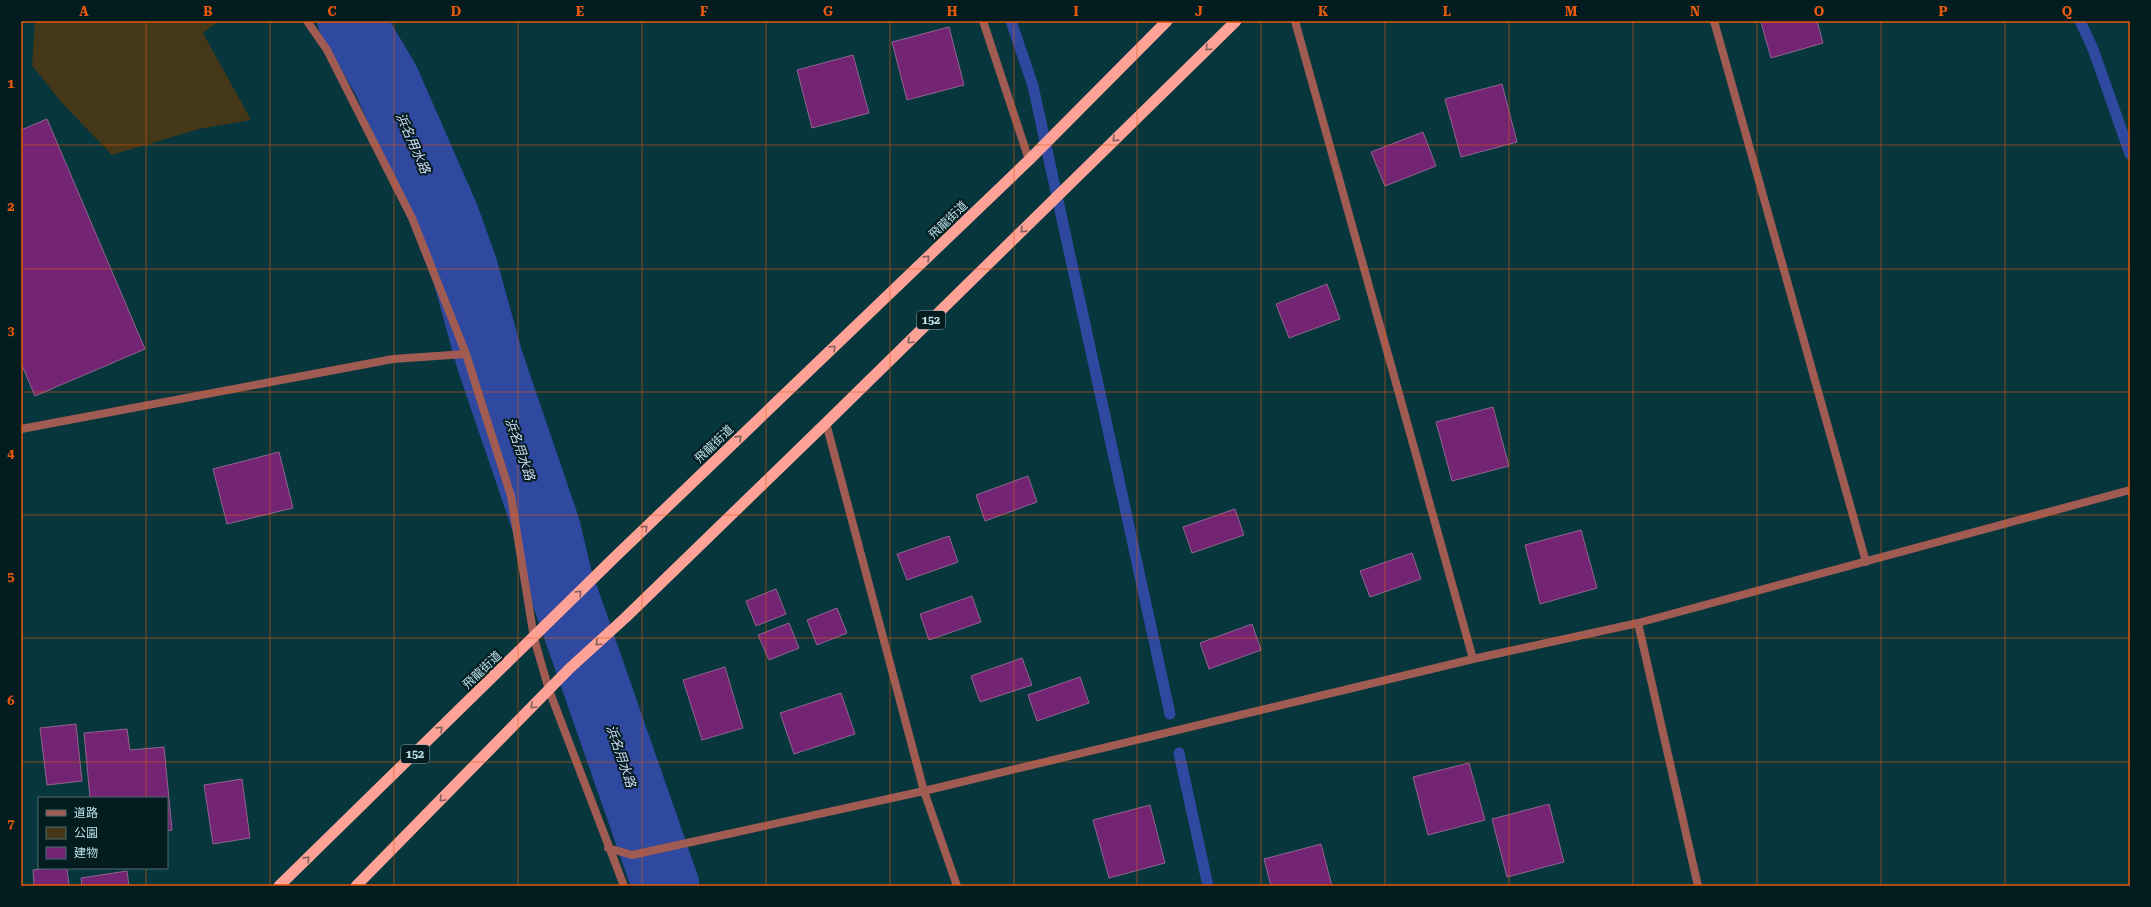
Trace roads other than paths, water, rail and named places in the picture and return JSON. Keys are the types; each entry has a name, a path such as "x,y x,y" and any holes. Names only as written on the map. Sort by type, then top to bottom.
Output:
{"highway":[{"name":"飛龍街道","path":"279,886 552,621 617,555 1029,160 1167,21"},
{"name":"152","path":"356,886 570,668 625,618 826,423 1236,21"}],"street":[{"path":"307,21 327,50 412,218 466,354 511,496 534,638 549,690 608,848 624,886"},
{"path":"983,21 1029,160"},
{"path":"1295,21 1473,659"},
{"path":"1714,21 1866,562"},
{"path":"21,429 393,359 466,354"},
{"path":"826,423 924,790 957,886"},
{"path":"608,848 632,855 924,790 1473,659 1638,623 2130,490"},
{"path":"1638,623 1698,886"}],"waterway":[{"name":"浜名用水路","path":"351,21 386,80 446,217 464,267 490,361 547,528 559,579 666,886"},
{"path":"1011,21 1033,86 1170,714"},
{"path":"2080,21 2093,49 2130,154"},
{"path":"1179,753 1208,886"}]}
